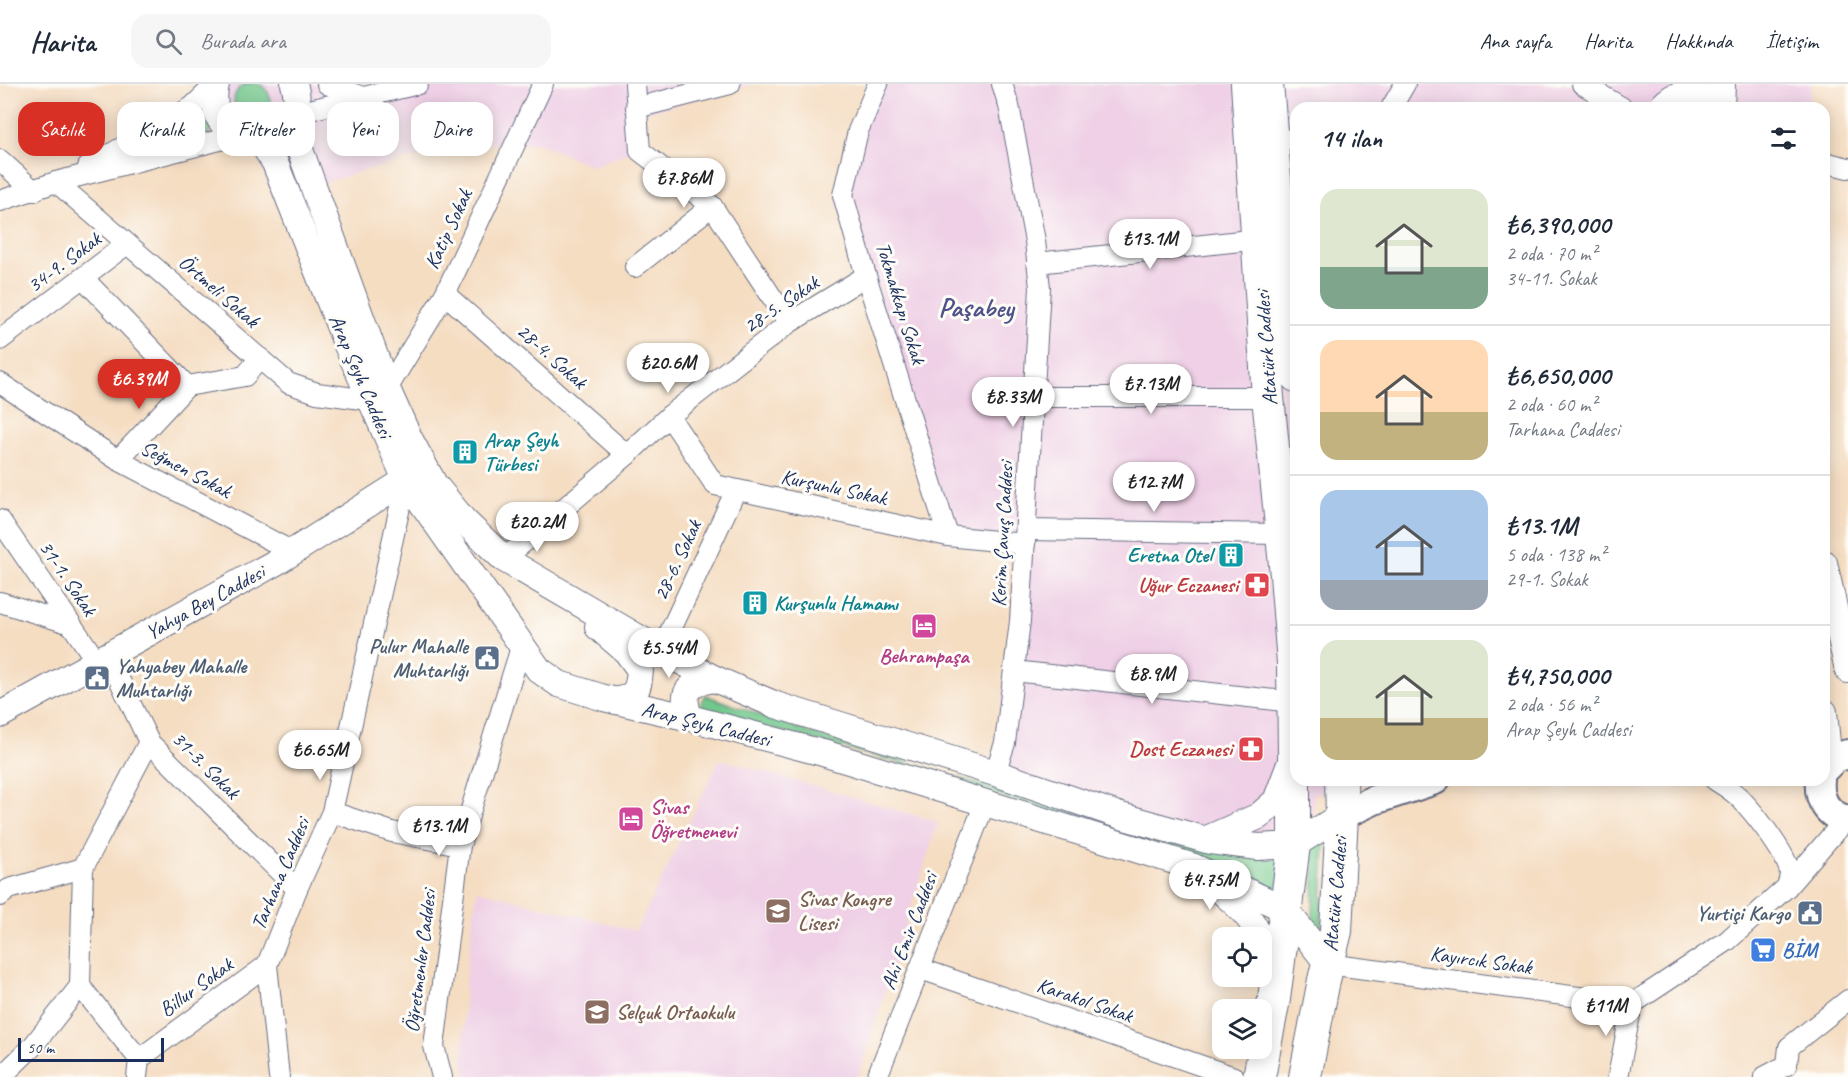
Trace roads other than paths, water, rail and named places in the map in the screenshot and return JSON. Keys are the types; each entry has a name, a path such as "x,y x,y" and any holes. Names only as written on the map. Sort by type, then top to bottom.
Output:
{"main road":[{"name":"Atatürk Caddesi","path":"1247,84 1268,397 1290,628"},
{"name":"Atatürk Caddesi","path":"1267,84 1284,140 1290,264"},
{"name":"Atatürk Caddesi","path":"1259,1077 1274,996 1294,845 1294,786"},
{"name":"Atatürk Caddesi","path":"1305,1077 1336,931 1342,815 1341,786"},
{"path":"1342,815 1374,800 1417,786"},
{"path":"1822,786 1820,792 1829,812 1847,825"}],"street":[{"name":"Arap Şeyh Caddesi","path":"216,84 214,99 217,110"},
{"path":"63,180 192,107 216,84"},
{"path":"294,84 295,102"},
{"path":"327,84 369,91"},
{"path":"315,110 369,91 418,84"},
{"name":"Katip Sokak","path":"378,395 445,294 543,84"},
{"path":"635,84 640,152 712,207 789,323"},
{"path":"636,108 730,84"},
{"name":"Tokmakkapı Sokak","path":"878,84 858,131 843,195 866,276 948,536"},
{"name":"Kerim Çavuş Caddesi","path":"995,773 1005,743 1020,621 1040,288 1009,106 1002,84"},
{"path":"1395,102 1406,84"},
{"path":"1582,84 1613,102"},
{"path":"1665,102 1678,84"},
{"path":"1721,102 1722,84"},
{"path":"1667,102 1673,97 1694,93 1710,102"},
{"path":"0,201 63,180 217,143"},
{"name":"Arap Şeyh Caddesi","path":"270,156 378,395 409,438 434,484 464,521 504,559 661,651 715,679 776,705 995,773 1121,816 1206,839 1258,847 1294,845 1342,815"},
{"name":"Arap Şeyh Caddesi","path":"302,156 406,480 539,670 559,684 616,701 824,753 1194,867 1285,909 1328,964"},
{"path":"0,160 34,190"},
{"path":"1830,164 1848,168"},
{"name":"Örtmeli Sokak","path":"63,180 127,244 288,383 317,393 378,395"},
{"path":"635,267 712,207"},
{"path":"1037,263 1258,239"},
{"name":"34-9. Sokak","path":"0,340 127,244"},
{"name":"28-5. Sokak","path":"504,559 627,455 669,416 789,323 866,276"},
{"path":"83,278 187,386"},
{"name":"28-4. Sokak","path":"445,294 627,455"},
{"path":"118,460 187,386 245,376 260,358"},
{"name":"Seğmen Sokak","path":"0,383 118,460 293,552"},
{"path":"1034,397 1268,397"},
{"name":"Kurşunlu Sokak","path":"669,416 715,485 948,536 1282,534"},
{"name":"Yahya Bey Caddesi","path":"0,715 293,552 406,480"},
{"name":"Tarhana Caddesi","path":"279,1077 267,965 297,889 332,812 406,480"},
{"name":"28-6. Sokak","path":"661,651 736,490"},
{"name":"31-1. Sokak","path":"0,520 71,624 102,659"},
{"path":"550,586 627,652 640,670 638,688 631,697 616,701"},
{"path":"1830,590 1848,670"},
{"path":"0,602 71,624"},
{"name":"Öğretmenler Caddesi","path":"442,1077 434,1046 460,845 522,644"},
{"name":"31-3. Sokak","path":"102,659 149,742 297,889"},
{"path":"1014,671 1290,702"},
{"path":"690,718 685,707 685,694 690,687 715,679"},
{"path":"138,1068 81,986 83,868 149,742"},
{"path":"1206,839 1259,816 1276,801 1290,765"},
{"path":"1724,786 1735,793 1751,810 1783,856 1790,874 1787,887"},
{"name":"Ahi Emir Caddesi","path":"877,1077 985,803"},
{"path":"332,812 392,832 460,845"},
{"path":"1618,1077 1632,1004 1727,941 1787,887 1847,825"},
{"path":"1194,867 1239,908 1255,927"},
{"path":"0,896 9,889 83,868"},
{"name":"Kayırcık Sokak","path":"1328,964 1632,1004"},
{"name":"Billur Sokak","path":"138,1068 267,965"},
{"name":"Karakol Sokak","path":"921,969 1234,1077"},
{"path":"1,1077 32,1047 81,986"},
{"path":"1272,987 1274,996"},
{"path":"1764,1077 1790,1071 1789,1047 1848,999"}],"place":[{"name":"Arap Şeyh Türbesi","path":"465,452"},
{"name":"Eretna Otel","path":"1231,555"},
{"name":"Uğur Eczanesi","path":"1257,585"},
{"name":"Kurşunlu Hamamı","path":"755,603"},
{"name":"Behrampaşa","path":"924,626"},
{"name":"Pulur Mahalle Muhtarlığı","path":"487,658"},
{"name":"Yahyabey Mahalle Muhtarlığı","path":"97,678"},
{"name":"Dost Eczanesi","path":"1251,749"},
{"name":"Sivas Öğretmenevi","path":"631,819"},
{"name":"Sivas Kongre Lisesi","path":"778,911"},
{"name":"Yurtiçi Kargo","path":"1810,913"},
{"name":"BİM","path":"1763,950"},
{"name":"Selçuk Ortaokulu","path":"597,1012"}],"district":[{"name":"Paşabey","path":"976,307"}]}
